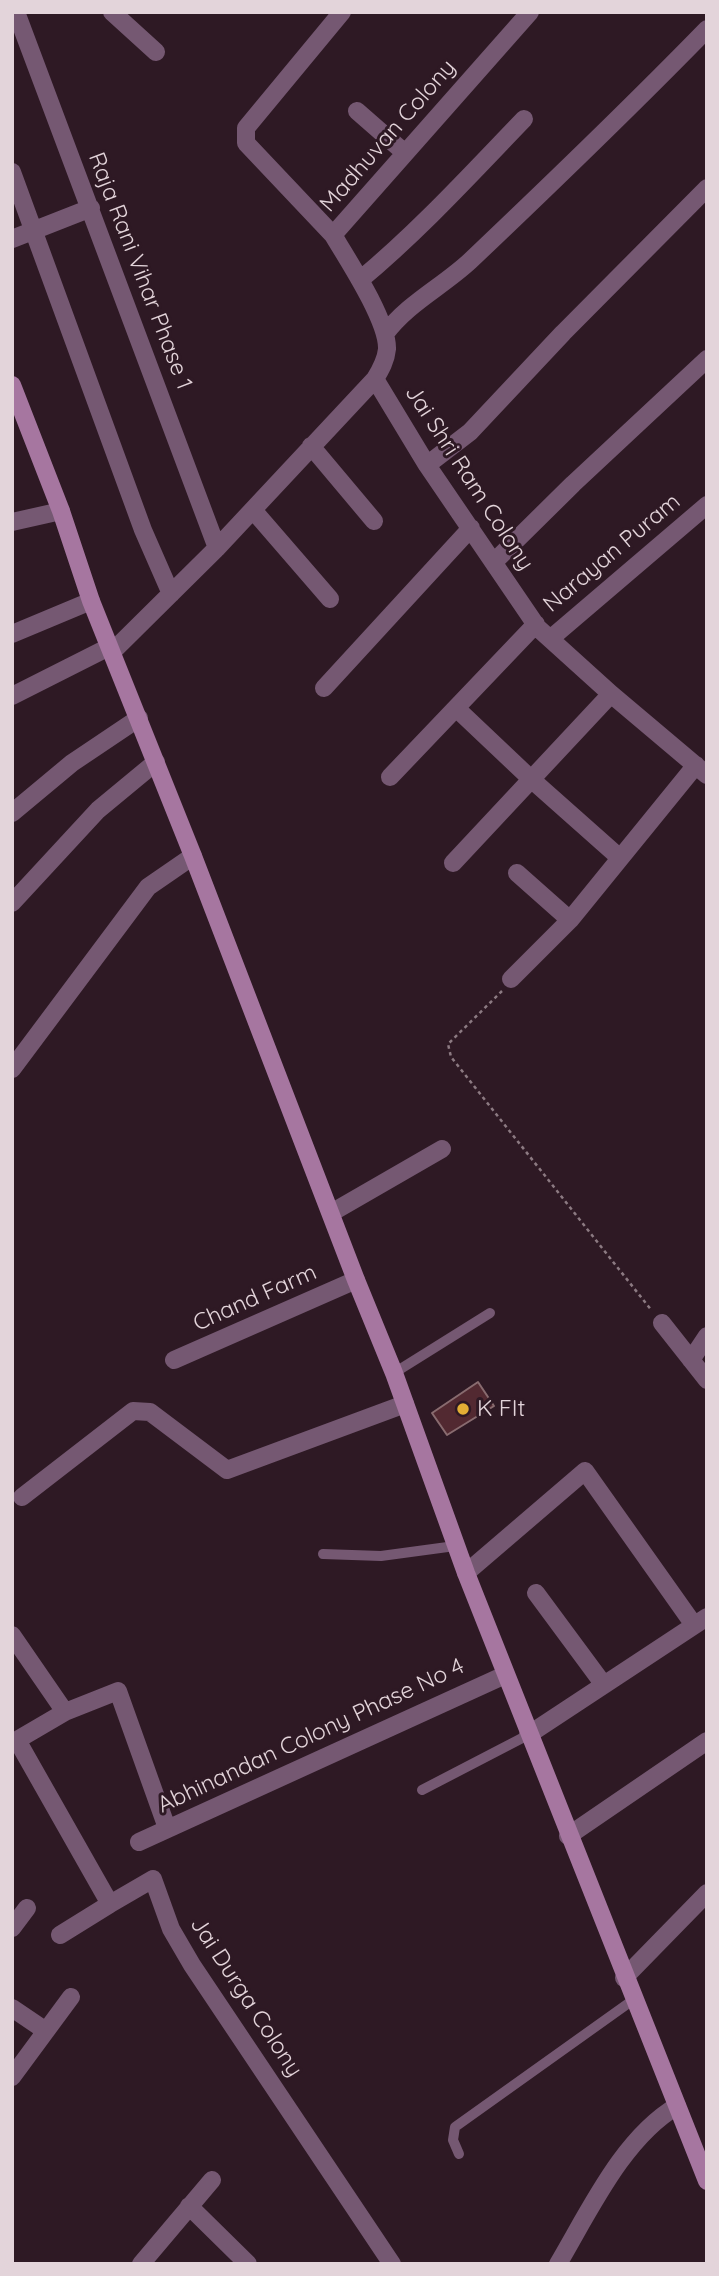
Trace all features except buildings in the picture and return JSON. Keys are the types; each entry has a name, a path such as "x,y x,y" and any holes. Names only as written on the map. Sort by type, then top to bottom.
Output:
{"street":[{"name":"Raja Rani Vihar Phase 1","path":"16,12 218,548"},
{"path":"112,12 156,52"},
{"path":"333,234 246,143 246,128 342,12"},
{"name":"Madhuvan Colony","path":"385,334 360,279 333,234 530,12"},
{"path":"375,379 386,359 385,334 398,317 470,261 625,113 707,29"},
{"path":"357,111 405,153"},
{"path":"360,279 390,255 524,119"},
{"path":"12,172 93,395 171,594"},
{"path":"426,465 470,432 563,333 707,188"},
{"path":"12,239 90,208"},
{"path":"494,562 707,359"},
{"name":"Jai Shri Ram Colony","path":"12,696 112,648 218,548 375,379 426,465 536,624 611,694 702,770"},
{"path":"12,385 61,511 92,601 394,1373 455,1546 528,1735 707,2182"},
{"path":"311,446 374,521"},
{"name":"Narayan Puram","path":"550,639 707,505"},
{"path":"253,510 330,599"},
{"path":"12,522 61,511"},
{"path":"324,688 471,528"},
{"path":"12,634 92,601"},
{"path":"390,777 536,624"},
{"path":"453,863 611,694"},
{"path":"456,708 620,858"},
{"path":"12,813 72,763 139,718"},
{"path":"12,903 98,810 156,762"},
{"path":"508,984 570,920 620,858 702,770"},
{"path":"12,1069 148,887 193,856"},
{"path":"517,873 570,920"},
{"path":"331,1213 442,1149"},
{"name":"Chand Farm","path":"174,1360 356,1280"},
{"path":"662,1323 707,1380"},
{"path":"691,1360 707,1336"},
{"path":"22,1497 133,1411 150,1412 228,1470 405,1404"},
{"path":"466,1573 585,1471 700,1621 528,1735"},
{"path":"536,1593 604,1685"},
{"path":"12,1635 65,1712"},
{"name":"Abhinandan Colony Phase No 4","path":"139,1842 505,1675"},
{"path":"60,1935 110,1904 15,1742 65,1712 118,1691 167,1828"},
{"path":"568,1836 707,1741"},
{"name":"Jai Durga Colony","path":"110,1904 153,1879 171,1929 192,1965 392,2264"},
{"path":"624,1978 707,1893"},
{"path":"12,1928 27,1908"},
{"path":"12,2077 71,1997"},
{"path":"12,2008 46,2031"},
{"path":"558,2264 633,2144 659,2117 677,2106"},
{"path":"141,2264 212,2180"},
{"path":"189,2206 248,2264"}],"lane":[{"path":"394,1373 490,1313"},
{"path":"323,1554 381,1556 455,1546"},
{"path":"422,1790 528,1735"},
{"path":"459,2154 453,2140 455,2127 633,2000"}],"path":[{"path":"508,984 448,1044 451,1057 662,1323"}],"place":[{"name":"K FIt","path":"463,1409"}]}
